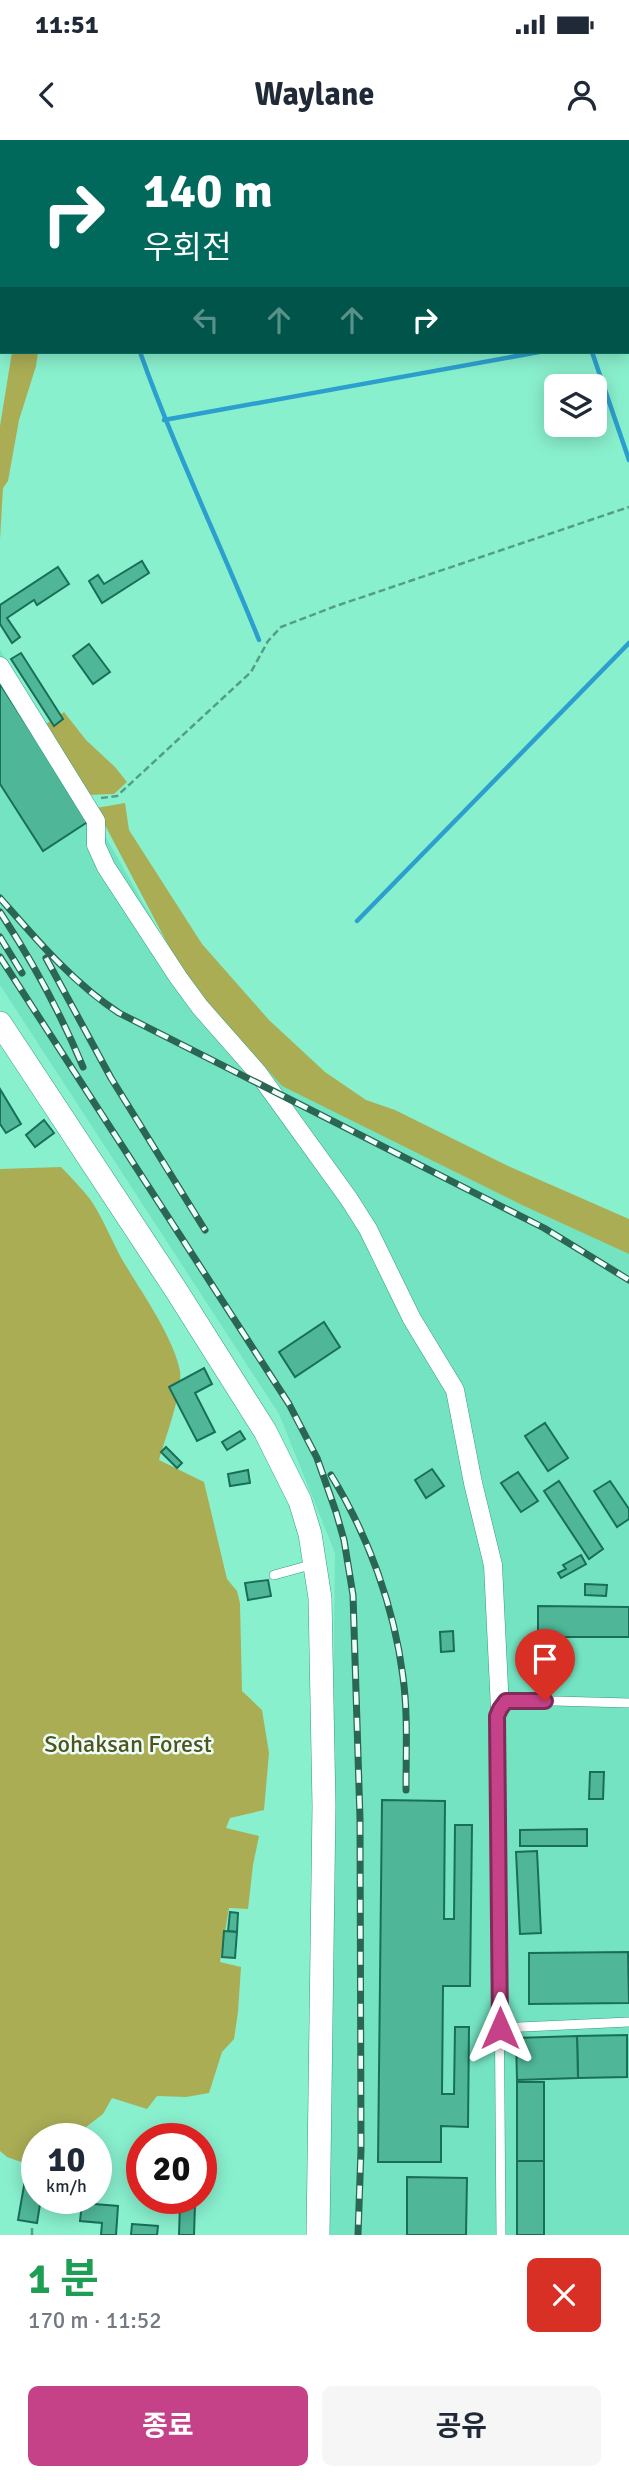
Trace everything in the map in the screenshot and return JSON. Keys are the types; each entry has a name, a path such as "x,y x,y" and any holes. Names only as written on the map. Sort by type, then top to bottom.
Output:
{"street":[{"path":"0,666 96,821 96,845 106,867 186,987 258,1073 349,1199 368,1229 412,1319 455,1390 472,1483 493,1564 500,1709"},
{"path":"0,1023 127,1214 265,1431 300,1501 316,1563 321,1632 324,1805 318,2235"}],"lane":[{"path":"274,1575 316,1563"},
{"path":"501,2235 497,1730 500,1709 506,1701 517,1700 629,1703"},
{"path":"500,2028 629,2022"}],"path":[{"path":"84,801 117,796 251,673 273,634 282,627 332,607 629,507"},
{"path":"32,2228 32,2235"}],"shaded area":[{"path":"0,650 185,977 234,1033 524,1206 629,1254 629,2235 326,2235 335,1553 279,1414 0,985"}],"green space":[{"path":"12,354 38,354 19,420 8,481 3,488 0,540 0,426"},
{"path":"64,712 86,740 127,782 114,794 87,795 46,724"},
{"path":"125,803 129,830 202,944 269,1020 325,1072 366,1100 395,1110 506,1165 629,1219 629,1254 524,1206 282,1086 185,977 96,808"},
{"name":"Sohaksan Forest","path":"61,1167 90,1199 121,1258 165,1331 177,1358 180,1380 173,1415 159,1460 204,1482 227,1579 237,1591 240,1603 242,1691 262,1710 269,1753 264,1810 230,1818 226,1828 259,1836 248,1909 229,1908 220,1962 241,1967 238,2012 234,2039 222,2052 209,2093 186,2097 157,2096 147,2109 112,2098 103,2114 91,2123 21,2123 21,2162 0,2151 0,1169"}],"building":[{"path":"142,561 149,573 102,603 89,581 98,575 104,584"},
{"path":"58,567 69,584 37,605 34,600 7,618 20,637 12,643 0,624 0,605"},
{"path":"89,644 110,672 93,684 73,656"},
{"path":"21,653 63,719 54,726 11,659"},
{"path":"0,684 89,821 43,851 0,784"},
{"path":"0,1089 21,1124 6,1133 0,1124"},
{"path":"44,1120 54,1133 35,1147 26,1135"},
{"path":"324,1322 340,1347 295,1377 279,1352"},
{"path":"204,1368 212,1384 195,1393 215,1432 197,1441 169,1387"},
{"path":"545,1423 568,1458 548,1471 525,1436"},
{"path":"240,1431 245,1439 227,1450 222,1442"},
{"path":"166,1447 182,1463 177,1468 161,1452"},
{"path":"432,1469 444,1486 426,1498 415,1480"},
{"path":"248,1470 250,1483 230,1486 228,1474"},
{"path":"518,1472 538,1501 521,1512 501,1483"},
{"path":"559,1481 603,1549 589,1559 544,1491"},
{"path":"610,1481 629,1509 629,1519 617,1527 594,1491"},
{"path":"581,1555 586,1564 561,1578 558,1573 566,1569 563,1565"},
{"path":"268,1580 271,1596 248,1600 245,1583"},
{"path":"585,1584 607,1585 606,1596 585,1595"},
{"path":"538,1606 629,1607 629,1637 538,1637"},
{"path":"453,1631 454,1651 441,1652 440,1632"},
{"path":"590,1772 604,1772 603,1799 589,1799"},
{"path":"382,1800 445,1801 444,1919 454,1919 455,1825 472,1825 470,1986 443,1986 442,2094 454,2094 455,2027 469,2027 468,2127 441,2126 441,2162 378,2162"},
{"path":"587,1829 587,1846 520,1846 520,1830"},
{"path":"537,1851 541,1933 520,1934 516,1852"},
{"path":"230,1912 238,1913 237,1932 228,1931"},
{"path":"224,1931 237,1932 235,1958 222,1957"},
{"path":"628,1952 629,2003 529,2004 529,1953"},
{"path":"627,2035 627,2077 578,2078 577,2036"},
{"path":"577,2036 578,2078 517,2080 516,2038"},
{"path":"517,2082 544,2082 544,2161 517,2161"},
{"path":"517,2161 544,2161 544,2235 517,2235"},
{"path":"407,2177 467,2178 466,2235 407,2235"},
{"path":"21,2203 21,2214 38,2214 37,2223 18,2220"},
{"path":"112,2206 118,2206 116,2235 101,2235 102,2223 80,2221 81,2214 112,2214"},
{"path":"180,2214 195,2214 194,2235 179,2235"},
{"path":"132,2224 158,2226 157,2235 131,2235"}],"waterway":[{"path":"141,354 259,640"},
{"path":"164,420 528,354"},
{"path":"593,354 629,460"},
{"path":"357,921 629,643"}],"railway":[{"path":"0,898 70,974 119,1013 544,1228 629,1280"},
{"path":"0,912 45,988 83,1067"},
{"path":"0,937 22,973"},
{"path":"0,957 289,1404 317,1458 344,1540 353,1595 360,1819 361,2149 358,2235"},
{"path":"46,958 111,1078 205,1230"},
{"path":"331,1475 368,1547 393,1624 405,1691 406,1790"}],"route":[{"path":"500,2028 497,1716 506,1701 545,1701"}]}
